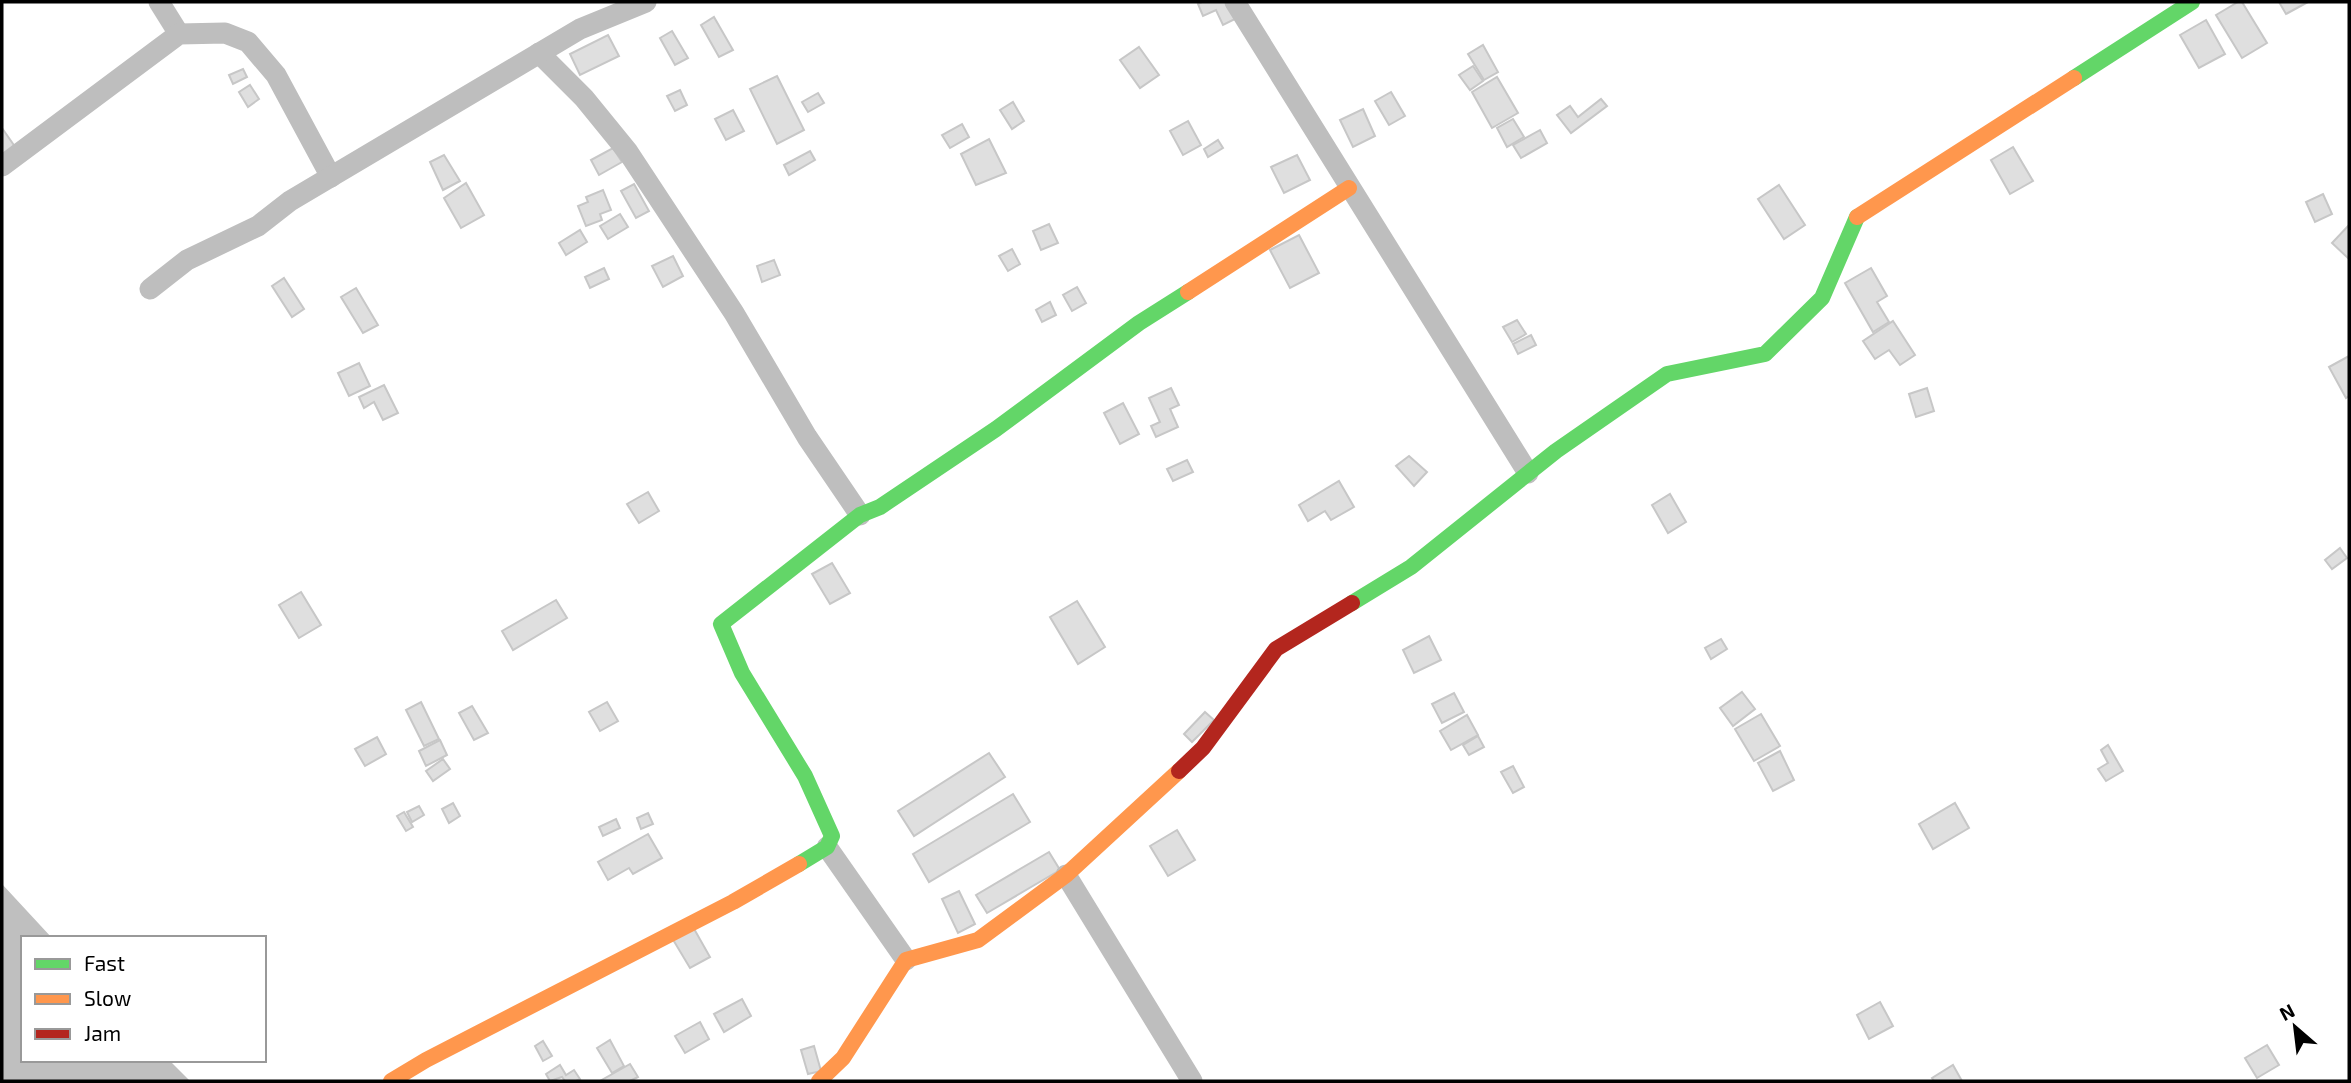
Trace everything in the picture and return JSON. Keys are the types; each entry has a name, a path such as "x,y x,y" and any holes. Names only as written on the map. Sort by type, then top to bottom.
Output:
{"street":[{"path":"159,2 179,34"},
{"path":"150,289 187,260 258,226 290,201 580,29 646,2"},
{"path":"1235,2 1528,473"},
{"path":"819,1081 843,1058 906,960 978,940 1066,875 1203,748 1276,649 1411,567 1556,451 1667,374 1765,354 1822,298 1856,217 2192,2"},
{"path":"2,166 179,34 225,33 248,42 276,75 331,177"},
{"path":"539,53 584,98 628,152 734,313 807,437 860,515"},
{"path":"391,1081 426,1060 733,902 827,847 832,836 806,776 743,673 721,624 860,515 880,507 996,429 1139,323 1349,188"},
{"path":"827,847 906,960"},
{"path":"1066,875 1192,1081"}],"shaded area":[{"path":"2,884 50,936 21,936 21,1062 171,1062 190,1081 2,1081"}],"building":[{"path":"1232,2 1239,17 1223,25 1216,10 1203,16 1198,4"},
{"path":"2242,2 2267,43 2242,58 2216,15"},
{"path":"2279,2 2308,2 2286,14"},
{"path":"714,17 733,50 719,57 701,25"},
{"path":"2206,20 2225,54 2199,68 2180,35"},
{"path":"672,31 688,58 675,65 660,38"},
{"path":"608,35 619,56 580,75 570,54"},
{"path":"1483,45 1498,72 1484,80 1468,54"},
{"path":"1139,47 1159,75 1140,88 1120,60"},
{"path":"1473,66 1483,81 1470,90 1459,75"},
{"path":"243,69 247,77 233,84 229,75"},
{"path":"777,76 804,130 777,144 750,89"},
{"path":"1497,77 1518,113 1492,128 1472,92"},
{"path":"250,85 259,99 248,107 239,92"},
{"path":"680,90 687,105 675,111 667,96"},
{"path":"1391,92 1405,116 1389,125 1375,101"},
{"path":"818,93 824,103 808,112 802,102"},
{"path":"1601,99 1607,106 1571,133 1557,115 1570,106 1578,117"},
{"path":"1013,102 1024,121 1012,129 1000,110"},
{"path":"1363,109 1375,136 1353,147 1340,120"},
{"path":"733,110 744,131 726,140 715,119"},
{"path":"1513,119 1524,137 1507,147 1497,128"},
{"path":"1188,121 1201,145 1183,155 1170,131"},
{"path":"962,124 969,137 950,148 942,135"},
{"path":"2,128 18,151 2,162"},
{"path":"1540,130 1547,143 1521,158 1513,145"},
{"path":"989,139 1006,173 976,185 961,154"},
{"path":"1218,140 1223,148 1208,157 1204,149"},
{"path":"2013,147 2033,181 2010,194 1991,160"},
{"path":"613,148 622,162 599,175 591,160"},
{"path":"810,151 815,160 789,175 784,165"},
{"path":"444,155 460,181 443,190 430,162"},
{"path":"1297,155 1310,180 1284,193 1271,167"},
{"path":"466,183 484,215 461,228 444,198"},
{"path":"634,184 649,211 636,218 621,191"},
{"path":"1779,185 1805,225 1784,239 1758,199"},
{"path":"603,190 611,210 600,214 602,220 586,226 578,206 588,202 586,197"},
{"path":"2323,194 2332,214 2315,222 2306,202"},
{"path":"620,214 628,227 608,239 600,226"},
{"path":"1049,224 1058,243 1041,250 1033,231"},
{"path":"2349,225 2349,259 2332,243"},
{"path":"580,230 587,242 566,255 559,243"},
{"path":"1299,235 1319,273 1290,288 1270,250"},
{"path":"1012,249 1020,264 1008,271 999,256"},
{"path":"673,256 683,276 663,287 652,266"},
{"path":"774,260 780,275 762,282 757,266"},
{"path":"604,268 609,279 590,288 585,277"},
{"path":"1871,268 1887,296 1877,302 1889,322 1873,332 1845,283"},
{"path":"284,278 304,309 292,317 272,286"},
{"path":"1077,287 1086,303 1072,311 1063,295"},
{"path":"356,288 378,325 363,333 341,297"},
{"path":"1050,302 1056,315 1042,322 1036,310"},
{"path":"1517,320 1526,334 1512,342 1503,327"},
{"path":"1893,321 1915,355 1900,365 1889,350 1875,359 1863,341"},
{"path":"1531,335 1536,345 1518,354 1513,344"},
{"path":"2349,356 2349,396 2346,398 2329,367"},
{"path":"359,363 370,386 349,396 338,373"},
{"path":"384,385 398,413 383,420 374,402 364,408 359,397"},
{"path":"1171,388 1179,405 1170,409 1178,427 1156,437 1151,426 1160,422 1149,398"},
{"path":"1927,388 1934,411 1916,417 1909,394"},
{"path":"1123,403 1139,434 1120,444 1104,413"},
{"path":"1409,456 1427,472 1414,486 1396,466"},
{"path":"1187,460 1193,472 1173,481 1167,469"},
{"path":"1339,481 1354,507 1331,520 1325,511 1308,521 1299,505"},
{"path":"648,492 659,511 639,523 627,504"},
{"path":"1670,494 1686,522 1668,533 1652,505"},
{"path":"2340,548 2347,558 2332,569 2325,560"},
{"path":"832,563 850,593 830,604 812,574"},
{"path":"301,592 321,625 299,638 279,605"},
{"path":"556,600 567,618 513,650 502,631"},
{"path":"1077,601 1105,647 1078,664 1050,617"},
{"path":"1429,636 1441,660 1414,673 1403,650"},
{"path":"1721,639 1727,649 1711,659 1705,648"},
{"path":"1742,692 1755,709 1733,726 1720,708"},
{"path":"1454,693 1464,712 1442,723 1432,704"},
{"path":"421,702 439,739 424,746 406,710"},
{"path":"607,702 618,721 600,731 589,712"},
{"path":"472,706 488,733 474,740 459,713"},
{"path":"1205,712 1214,720 1192,742 1184,734"},
{"path":"1761,714 1780,746 1754,761 1735,729"},
{"path":"1467,715 1478,735 1451,750 1440,731"},
{"path":"1478,736 1484,747 1469,755 1463,745"},
{"path":"377,737 386,754 365,766 355,749"},
{"path":"440,740 447,755 426,766 419,751"},
{"path":"2108,745 2123,771 2106,781 2098,769 2108,763 2101,750"},
{"path":"1780,751 1794,780 1773,791 1758,763"},
{"path":"989,753 1005,777 914,836 898,811"},
{"path":"443,759 450,769 433,781 426,771"},
{"path":"1513,766 1524,787 1513,793 1501,772"},
{"path":"1013,794 1030,822 929,882 913,854"},
{"path":"453,803 460,816 449,823 442,809"},
{"path":"1955,803 1969,828 1933,849 1919,824"},
{"path":"419,806 424,815 412,822 407,812"},
{"path":"404,812 413,827 406,831 397,816"},
{"path":"648,813 653,824 641,829 637,818"},
{"path":"616,819 620,828 603,836 599,827"},
{"path":"1177,830 1195,860 1168,876 1150,846"},
{"path":"648,834 662,858 633,874 629,868 608,880 598,862"},
{"path":"1049,852 1060,870 987,913 976,895"},
{"path":"959,891 975,924 958,933 942,899"},
{"path":"693,927 710,957 690,968 672,938"},
{"path":"742,999 751,1016 724,1032 714,1014"},
{"path":"1880,1002 1893,1026 1869,1039 1857,1015"},
{"path":"700,1022 709,1039 685,1053 675,1036"},
{"path":"610,1040 624,1066 612,1073 597,1048"},
{"path":"543,1041 552,1056 543,1061 535,1046"},
{"path":"2267,1045 2279,1065 2257,1078 2245,1058"},
{"path":"814,1046 821,1071 808,1074 801,1050"},
{"path":"630,1064 638,1077 630,1081 600,1081"},
{"path":"560,1065 566,1075 574,1070 580,1079 565,1081 562,1077 550,1081 546,1074"},
{"path":"1953,1065 1962,1081 1934,1081 1932,1078"}],"traffic: fast":[{"path":"2074,78 2192,2"},
{"path":"1352,603 1411,567 1556,451 1667,374 1765,354 1822,298 1857,217"},
{"path":"799,864 827,847 832,836 805,776 742,673 721,624 860,515 880,507 996,429 1139,323 1188,292"}],"traffic: slow":[{"path":"1857,217 2074,78"},
{"path":"1188,292 1349,188"},
{"path":"819,1081 843,1058 906,960 978,940 1066,875 1179,771"},
{"path":"391,1081 426,1060 733,902 799,864"}],"traffic: jam":[{"path":"1179,771 1203,748 1276,649 1352,603"}]}
